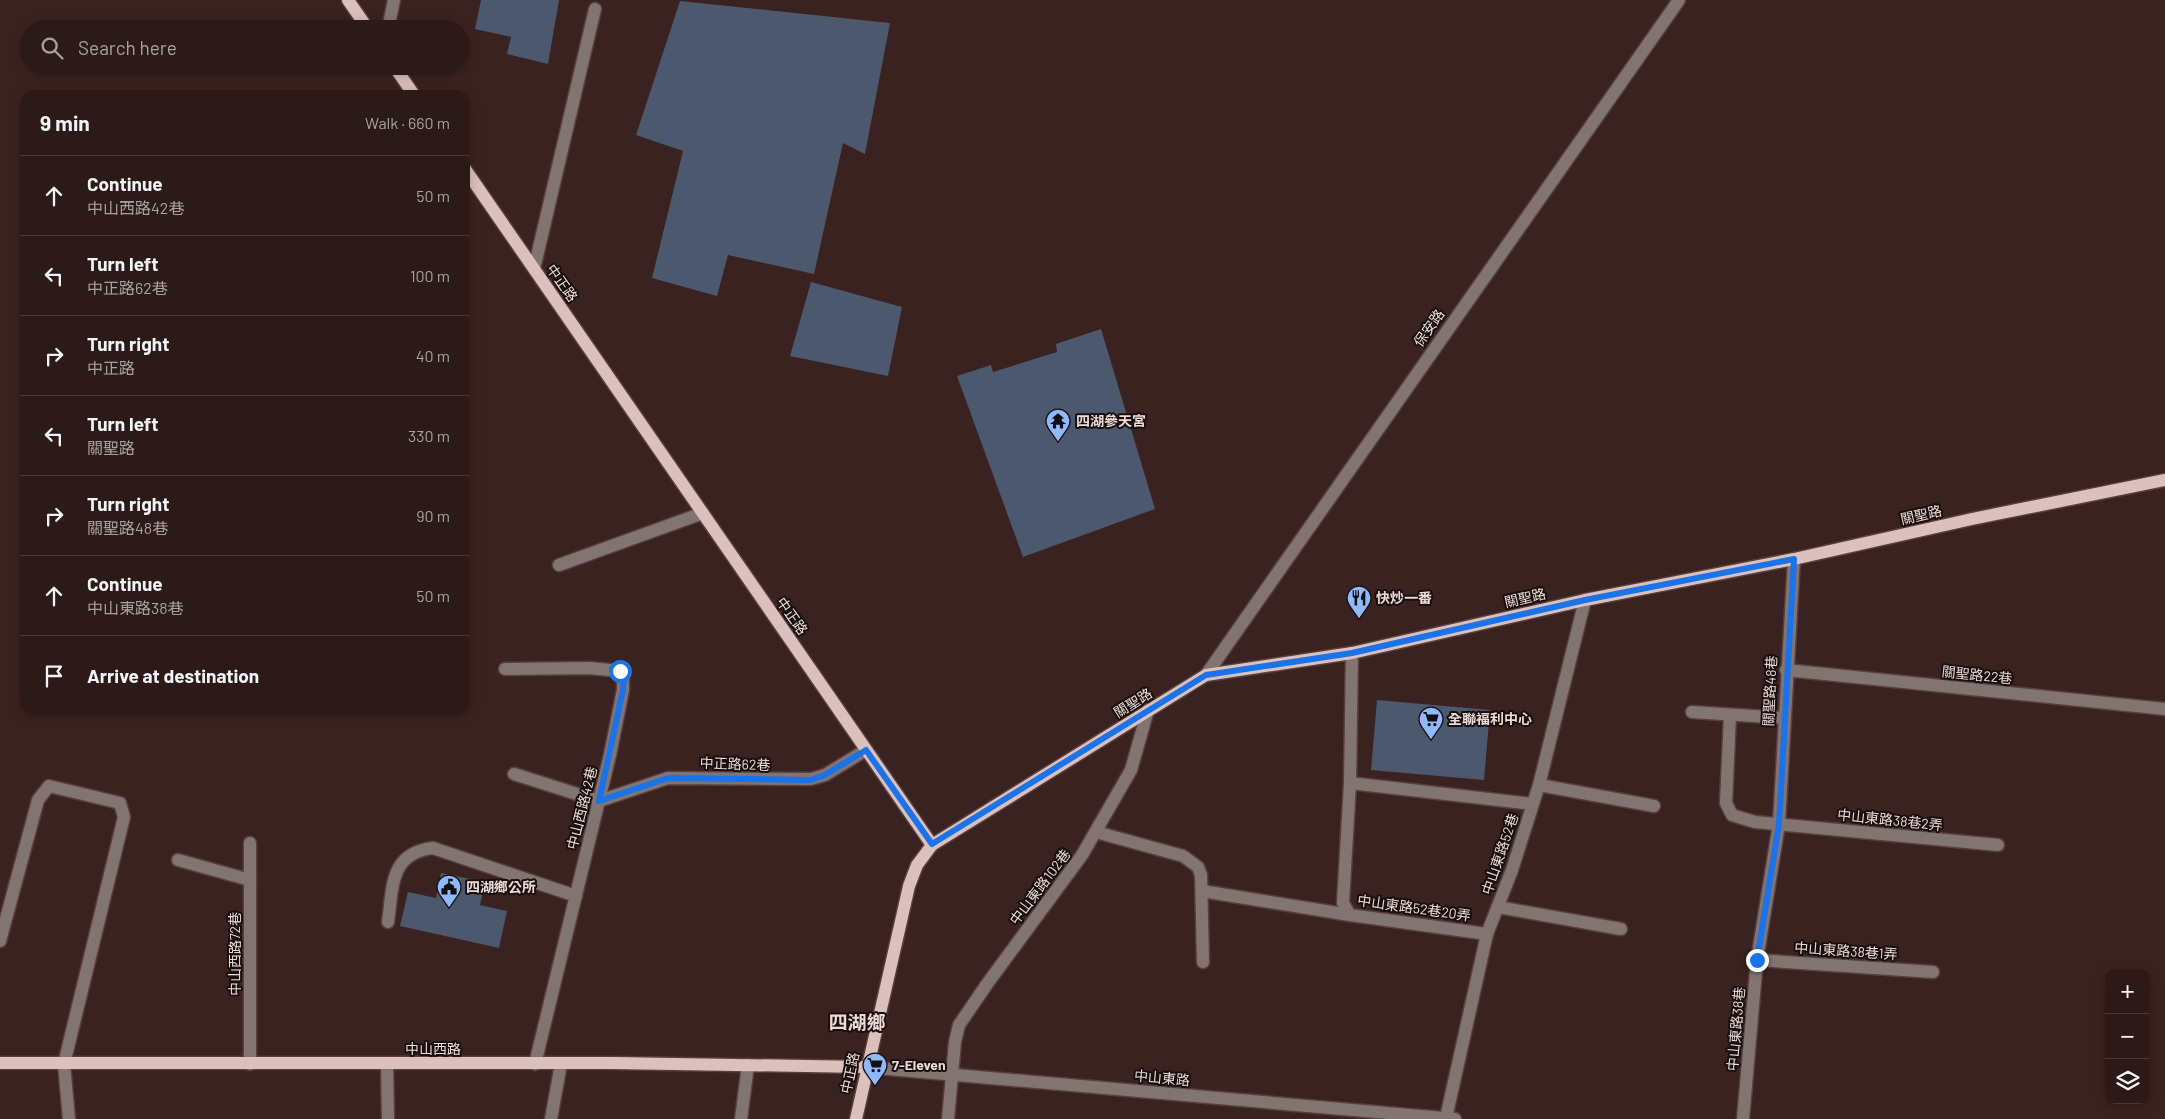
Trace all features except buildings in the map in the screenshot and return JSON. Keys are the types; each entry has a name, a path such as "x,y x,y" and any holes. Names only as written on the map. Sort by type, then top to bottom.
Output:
{"main road":[{"path":"348,0 362,20"},
{"path":"400,75 411,90"},
{"name":"中正路","path":"470,176 932,844 917,865 909,886 866,1067 856,1119"},
{"name":"關聖路","path":"932,844 1206,675 1352,653 1585,600 1794,559 1972,519 2165,480"},
{"name":"中山西路","path":"0,1063 561,1064 866,1067"}],"street":[{"path":"390,20 394,0"},
{"name":"保安路","path":"1206,675 1679,0"},
{"path":"534,269 595,9"},
{"path":"559,565 703,513"},
{"name":"關聖路48巷","path":"1779,824 1786,670 1794,559"},
{"name":"中山東路52巷","path":"1450,1119 1487,934 1512,870 1539,785 1585,600"},
{"name":"中山東路52巷20弄","path":"1352,653 1350,783 1342,903 1350,916 1487,934"},
{"name":"中山西路42巷","path":"505,669 588,668 620,671 624,676 623,690 599,801 535,1064"},
{"name":"關聖路22巷","path":"1786,670 2165,709"},
{"name":"中山東路102巷","path":"948,1119 955,1042 960,1025 966,1013 1082,855 1096,832 1131,770 1148,710"},
{"path":"1692,712 1784,718"},
{"name":"中山東路38巷2弄","path":"1730,715 1726,803 1732,815 1755,822 1998,846"},
{"name":"中正路62巷","path":"599,801 668,778 811,780 825,775 866,750"},
{"path":"514,774 599,801"},
{"path":"1350,783 1532,804"},
{"path":"1539,785 1654,806"},
{"path":"0,941 38,800 49,786 120,803 124,817 64,1064 69,1119"},
{"name":"中山東路38巷","path":"1743,1119 1757,960 1779,824"},
{"path":"1096,832 1190,860 1198,867 1202,875 1204,962"},
{"name":"中山西路72巷","path":"250,843 250,1064"},
{"path":"388,922 394,882 402,862 416,850 433,848 576,896"},
{"path":"178,860 250,880"},
{"path":"1202,891 1350,916"},
{"path":"1498,907 1622,928"},
{"name":"中山東路38巷1弄","path":"1757,960 1933,972"},
{"path":"387,1064 388,1119"},
{"path":"551,1119 561,1064"},
{"path":"741,1119 748,1065"},
{"name":"中山東路","path":"866,1067 1450,1119"}],"place":[{"name":"四湖參天宮","path":"1058,442"},
{"name":"快炒一番","path":"1359,619"},
{"name":"全聯福利中心","path":"1431,740"},
{"name":"四湖鄉公所","path":"449,908"},
{"name":"7-Eleven","path":"875,1086"}],"district":[{"name":"四湖鄉","path":"857,1022"}],"route":[{"path":"620,671 624,676 623,690 599,801 650,782 668,778 811,780 825,775 866,750 932,844 1206,675 1352,653 1585,600 1794,559 1786,670 1779,824 1757,960"}]}
